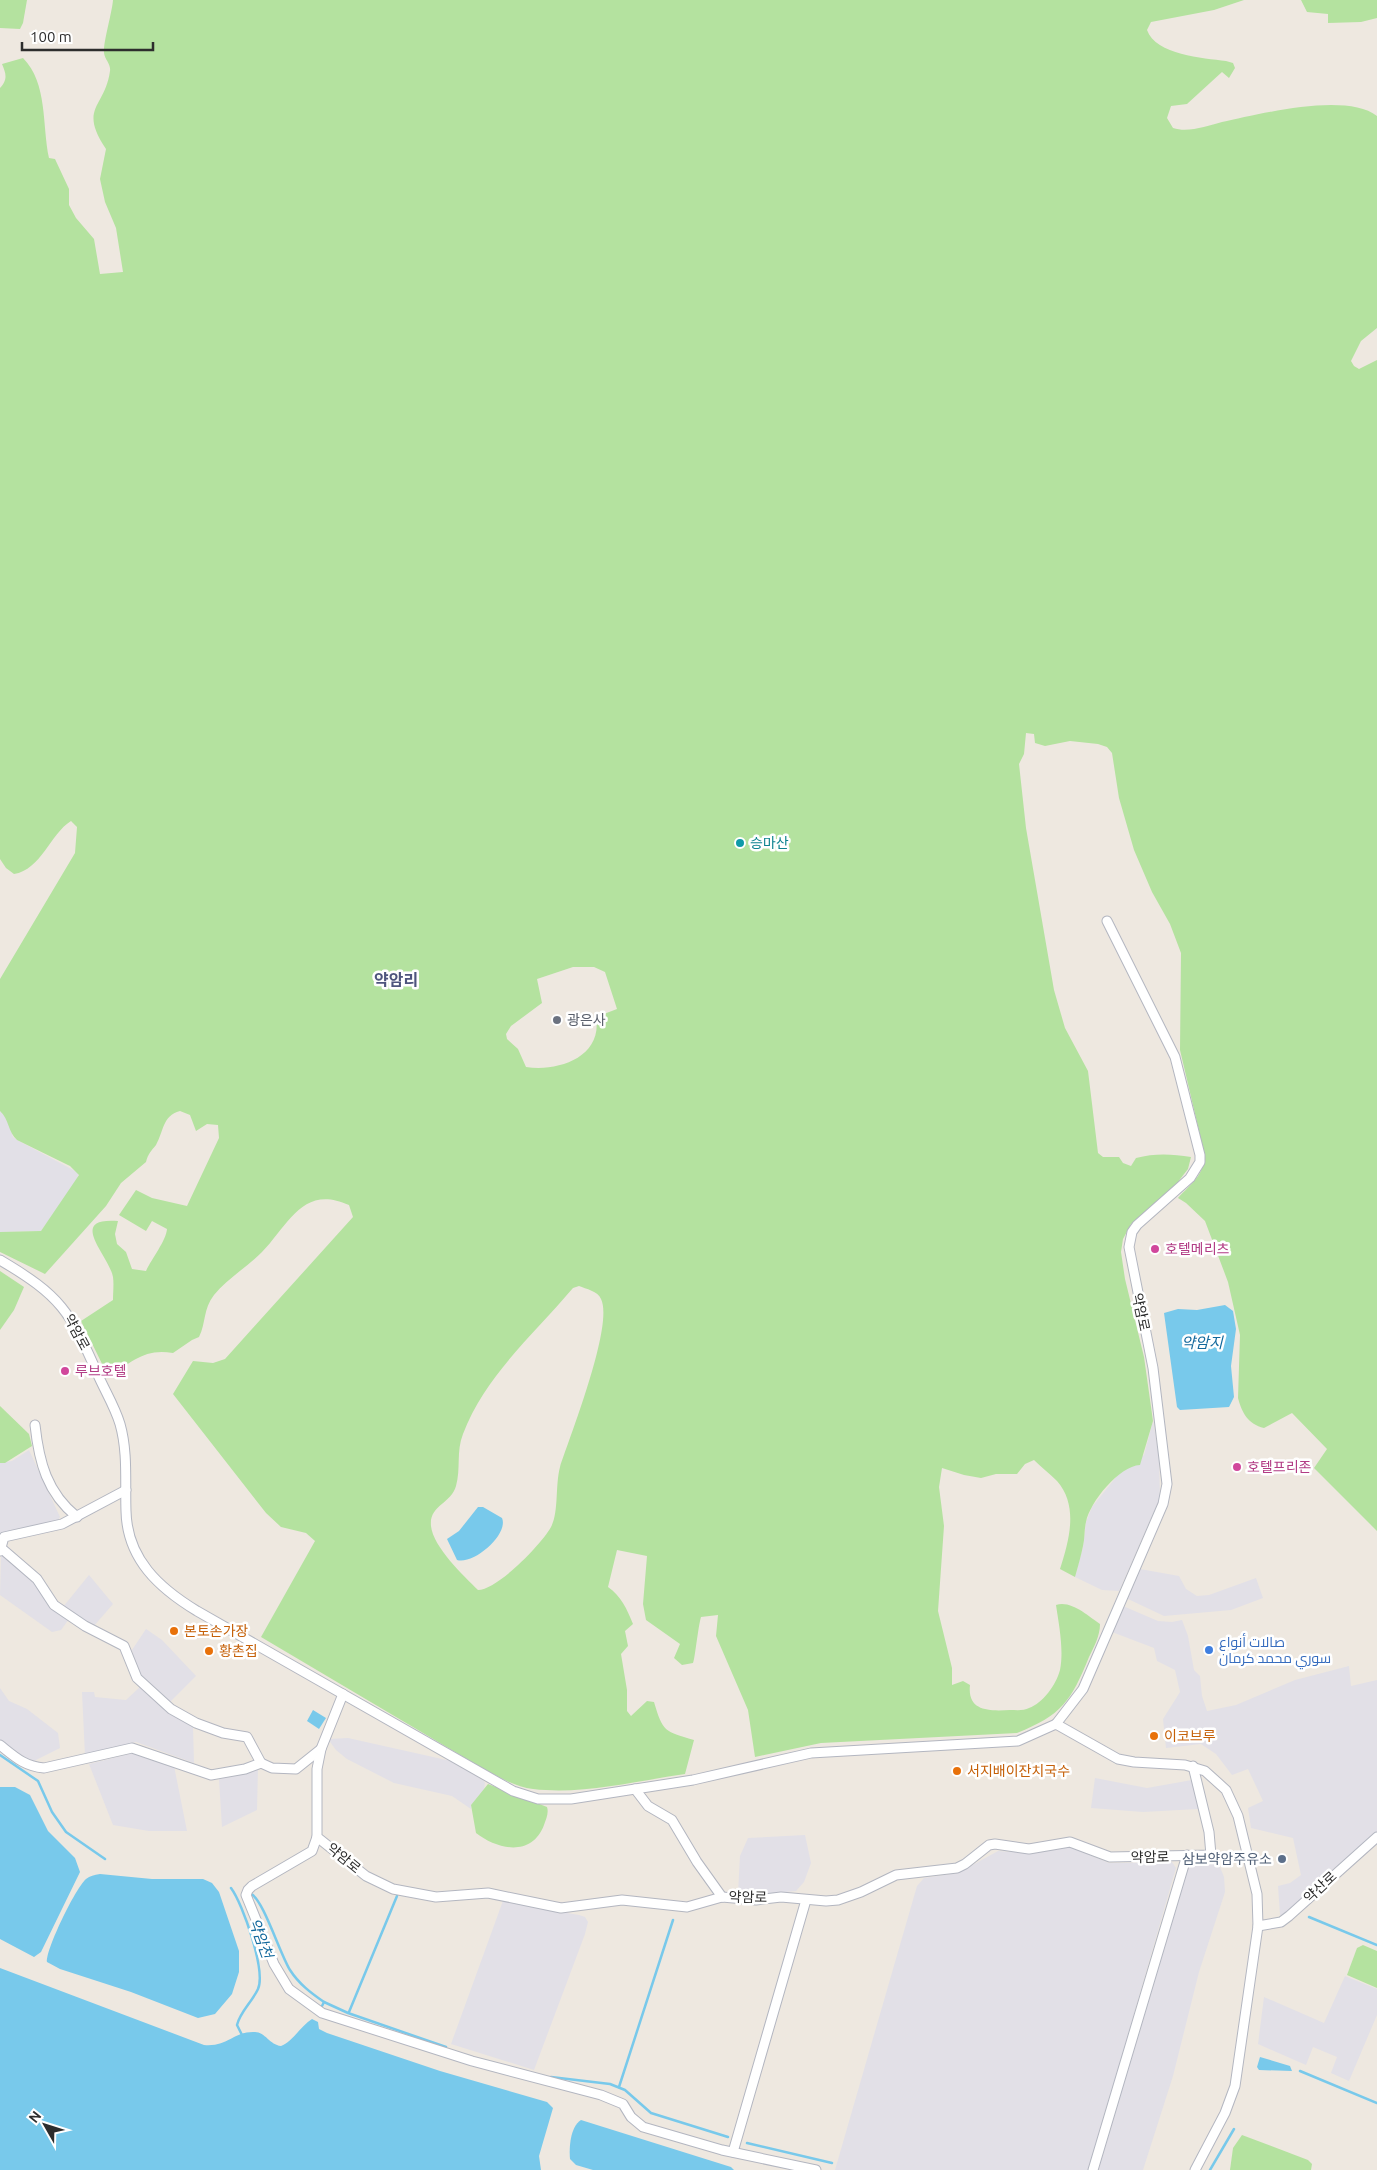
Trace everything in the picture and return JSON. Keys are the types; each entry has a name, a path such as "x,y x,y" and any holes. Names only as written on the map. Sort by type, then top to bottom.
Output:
{"street":[{"name":"약암로","path":"0,1260 43,1287 57,1300 74,1324 120,1423 124,1451 127,1523 134,1550 150,1575 160,1586 197,1611 491,1780 524,1795 544,1799 571,1799 693,1780 811,1753 1018,1741 1056,1724 1083,1689 1163,1504 1167,1484 1153,1368 1129,1247 1132,1232 1137,1225 1185,1183 1200,1162 1198,1145 1175,1057 1107,921"},
{"path":"35,1425 41,1463 48,1483 56,1498 77,1517"},
{"path":"126,1490 62,1524 2,1535 1,1549 37,1579 54,1605 86,1626 124,1646 137,1678 159,1699 196,1723 223,1733 247,1737 261,1763 272,1768 296,1769 321,1749"},
{"name":"약암로","path":"343,1694 321,1749 316,1798 317,1837 366,1876 393,1889 420,1896 449,1897 488,1893 561,1908 622,1900 687,1907 722,1897 756,1900 780,1897 806,1900 838,1900 862,1892 896,1875 957,1868 965,1864 988,1845 995,1844 1029,1849 1070,1842 1100,1855 1110,1857 1211,1855 1209,1832 1193,1766"},
{"path":"1056,1724 1118,1759 1134,1762 1193,1766 1216,1779 1233,1803 1253,1877 1258,1926 1243,2042 1235,2086 1225,2113 1195,2170"},
{"path":"0,1744 24,1764 44,1768 132,1748 210,1775 245,1769 261,1763"},
{"path":"635,1789 648,1806 672,1820 697,1862 722,1897"},
{"path":"317,1837 312,1851 252,1886 246,1895 274,1964 289,1989 322,2013 472,2061 601,2095 622,2104 631,2117 643,2127 733,2152 816,2170"},
{"name":"약산로","path":"1258,1926 1281,1922 1377,1837"},
{"path":"1093,2170 1186,1856"},
{"path":"733,2152 806,1900"}],"shaded area":[{"path":"0,1111 7,1118 13,1137 79,1173 76,1182 41,1231 0,1232"},
{"path":"1153,1421 1159,1456 1160,1498 1119,1591 1102,1590 1075,1577 1083,1547 1086,1522 1092,1507 1117,1476 1144,1455"},
{"path":"29,1450 60,1517 58,1520 5,1533 0,1536 0,1463 12,1461"},
{"path":"1,1555 31,1576 47,1603 69,1619 61,1630 52,1632 0,1595"},
{"path":"1140,1569 1179,1576 1186,1589 1197,1596 1209,1595 1256,1578 1263,1598 1231,1610 1164,1616 1128,1599 1128,1594"},
{"path":"89,1575 113,1604 93,1627 63,1607"},
{"path":"1123,1606 1158,1621 1172,1622 1182,1620 1188,1636 1194,1670 1200,1676 1202,1696 1207,1711 1236,1705 1295,1680 1349,1666 1351,1686 1377,1680 1377,1832 1325,1876 1284,1915 1280,1915 1278,1886 1290,1883 1301,1875 1293,1838 1251,1828 1248,1808 1263,1801 1248,1769 1232,1775 1216,1754 1201,1744 1166,1748 1163,1719 1180,1692 1175,1670 1157,1661 1154,1648 1112,1632"},
{"path":"146,1629 162,1640 196,1676 169,1703 141,1678 136,1668 132,1650"},
{"path":"140,1687 169,1712 193,1726 194,1763 136,1742 85,1756 82,1692 94,1692 95,1697 126,1700"},
{"path":"0,1688 9,1701 27,1709 58,1733 60,1748 32,1762 0,1741"},
{"path":"348,1738 451,1761 483,1780 485,1783 484,1789 471,1805 471,1809 452,1796 394,1783 347,1759 336,1750 328,1739"},
{"path":"137,1752 174,1766 187,1831 149,1831 113,1825 89,1764"},
{"path":"258,1768 257,1810 222,1827 219,1779 247,1773"},
{"path":"1095,1778 1147,1788 1192,1780 1198,1809 1143,1812 1091,1808"},
{"path":"805,1835 811,1863 804,1882 796,1891 754,1895 738,1894 740,1856 748,1838"},
{"path":"1070,1847 1109,1863 1172,1862 1176,1868 1089,2170 835,2170 917,1886 924,1878 958,1873 998,1851 1032,1853"},
{"path":"1203,1857 1210,1858 1220,1867 1224,1877 1225,1892 1199,1972 1173,2076 1143,2170 1096,2170 1180,1885 1189,1867 1194,1861"},
{"path":"504,1898 543,1909 579,1915 585,1917 588,1922 534,2070 451,2044"},
{"path":"1345,1976 1377,1989 1377,2015 1349,2081 1331,2073 1337,2057 1313,2047 1306,2065 1258,2044 1264,1997 1324,2023"}],"green space":[{"path":"0,0 27,0 23,23 20,29 0,28"},
{"path":"113,0 1244,0 1214,10 1151,22 1147,30 1160,45 1181,54 1233,63 1235,68 1229,78 1222,72 1187,104 1171,106 1167,118 1173,128 1185,130 1279,110 1324,105 1363,109 1377,116 1377,328 1361,341 1351,361 1359,369 1377,360 1377,1531 1314,1468 1327,1449 1292,1413 1264,1428 1250,1421 1242,1408 1238,1398 1240,1335 1228,1282 1205,1221 1178,1198 1197,1178 1204,1160 1204,1152 1180,1050 1181,953 1170,924 1152,892 1134,850 1119,798 1112,753 1107,747 1098,744 1070,741 1045,746 1035,743 1034,734 1026,733 1024,754 1019,764 1026,828 1054,990 1065,1028 1088,1071 1098,1153 1103,1157 1119,1157 1123,1163 1131,1166 1136,1158 1150,1155 1191,1157 1188,1169 1174,1187 1131,1224 1123,1239 1121,1252 1125,1279 1144,1357 1153,1421 1140,1465 1132,1467 1115,1478 1099,1495 1093,1505 1085,1525 1084,1540 1075,1577 1060,1569 1069,1535 1070,1512 1068,1501 1057,1481 1034,1460 1025,1464 1017,1474 996,1474 981,1478 942,1468 939,1487 944,1526 938,1611 952,1668 952,1685 963,1681 970,1685 972,1700 976,1705 988,1710 1022,1710 1034,1706 1048,1693 1060,1670 1060,1629 1056,1605 1068,1605 1100,1624 1099,1633 1083,1672 1063,1705 1045,1720 1017,1733 821,1743 755,1757 748,1710 716,1636 718,1615 701,1617 693,1663 682,1665 674,1658 680,1644 646,1620 643,1604 647,1556 617,1550 608,1587 617,1594 633,1624 625,1631 628,1646 621,1654 627,1690 627,1711 631,1716 647,1701 654,1702 666,1729 694,1740 685,1774 590,1789 533,1789 511,1783 477,1765 261,1637 315,1541 306,1533 281,1527 266,1513 173,1394 193,1361 213,1363 225,1359 353,1217 349,1205 333,1200 320,1200 308,1203 298,1210 262,1252 225,1284 210,1300 199,1337 173,1353 154,1353 139,1357 108,1376 81,1321 113,1300 113,1277 94,1239 93,1231 95,1225 103,1221 118,1221 115,1234 117,1244 126,1252 132,1269 146,1271 167,1229 152,1221 146,1231 119,1215 136,1190 152,1198 187,1206 219,1138 218,1125 207,1124 196,1131 190,1115 180,1111 170,1116 146,1162 121,1183 106,1206 45,1274 0,1252 0,1232 41,1231 79,1175 70,1166 17,1140 0,1111 0,979 75,853 77,827 71,821 57,834 38,859 23,871 14,874 6,868 0,859 0,88 6,76 2,64 23,58 31,68 37,80 43,105 49,158 55,159 69,189 69,205 76,218 94,239 100,274 123,272 116,228 105,202 100,179 106,149 94,124 96,108 110,71 104,48","holes":["573,967 594,967 605,972 617,1009 596,1017 596,1031 592,1043 585,1052 575,1059 551,1067 526,1067 518,1049 507,1039 506,1034 511,1026 542,1003 537,979","579,1286 595,1292 601,1299 603,1312 601,1332 589,1381 560,1467 553,1521 546,1535 529,1555 496,1583 478,1590 437,1543 433,1534 431,1519 433,1513 450,1497 456,1486 461,1440 472,1413 484,1393 497,1374 527,1339 573,1288"]},
{"path":"1301,0 1377,0 1377,18 1361,22 1328,23 1328,14 1307,12"},
{"path":"0,1271 24,1287 14,1310 0,1330"},
{"path":"0,1406 29,1434 32,1446 5,1463 0,1463"},
{"path":"488,1784 547,1807 544,1825 539,1835 531,1842 523,1846 504,1846 485,1839 476,1833 471,1805"},
{"path":"1363,1945 1377,1951 1377,1988 1347,1975 1357,1948"},
{"path":"1242,2135 1308,2160 1312,2164 1311,2170 1230,2170 1233,2148"}],"water":[{"name":"약암지","path":"1225,1305 1233,1311 1236,1329 1231,1366 1234,1397 1229,1407 1180,1410 1177,1407 1164,1313 1178,1309 1197,1310"},
{"path":"478,1507 483,1507 502,1518 503,1525 495,1540 481,1553 472,1558 457,1560 447,1539 459,1531"},
{"path":"313,1710 326,1718 319,1729 307,1721"},
{"path":"0,1787 15,1787 30,1795 48,1831 75,1858 80,1872 41,1952 34,1957 0,1939"},
{"path":"100,1874 152,1879 203,1879 212,1883 219,1892 239,1951 239,1972 232,1994 215,2014 198,2018 131,1992 60,1969 47,1962 51,1945 75,1894 86,1879"},
{"path":"0,1968 204,2045 219,2044 241,2034 255,2032 262,2034 281,2046 312,2019 318,2022 319,2029 327,2033 440,2071 547,2102 553,2108 539,2156 541,2170 0,2170"},
{"path":"1260,2057 1290,2066 1292,2071 1259,2070 1257,2067"},
{"path":"581,2120 731,2167 734,2170 593,2170 576,2165 570,2159 570,2144 574,2128"}],"waterway":[{"name":"약암천","path":"0,1755 38,1781 52,1812 66,1832 105,1859"},
{"name":"약암천","path":"231,1888 247,1922 256,1953 260,1980 258,1989 237,2025 242,2035"},
{"path":"251,1894 261,1906 290,1970 297,1980 324,2002 322,2006"},
{"path":"349,2012 397,1896"},
{"path":"1309,1917 1377,1945"},
{"path":"619,2087 673,1920"},
{"path":"324,2002 348,2013 446,2047"},
{"path":"1300,2071 1377,2103"},
{"path":"551,2077 610,2084 625,2090 651,2113 728,2137"},
{"path":"1210,2170 1234,2129"},
{"path":"747,2143 832,2163"}],"place":[{"name":"승마산","path":"740,843"},
{"name":"광은사","path":"557,1020"},
{"name":"호텔메리츠","path":"1155,1249"},
{"name":"루브호텔","path":"65,1371"},
{"name":"호텔프리존","path":"1237,1467"},
{"name":"본토손가장","path":"174,1631"},
{"name":"صالات أنواع سوري محمد كرمان","path":"1209,1650"},
{"name":"황촌집","path":"209,1651"},
{"name":"이코브루","path":"1154,1736"},
{"name":"서지배이잔치국수","path":"957,1771"},
{"name":"삼보약암주유소","path":"1282,1859"}],"district":[{"name":"약암리","path":"396,980"}]}
